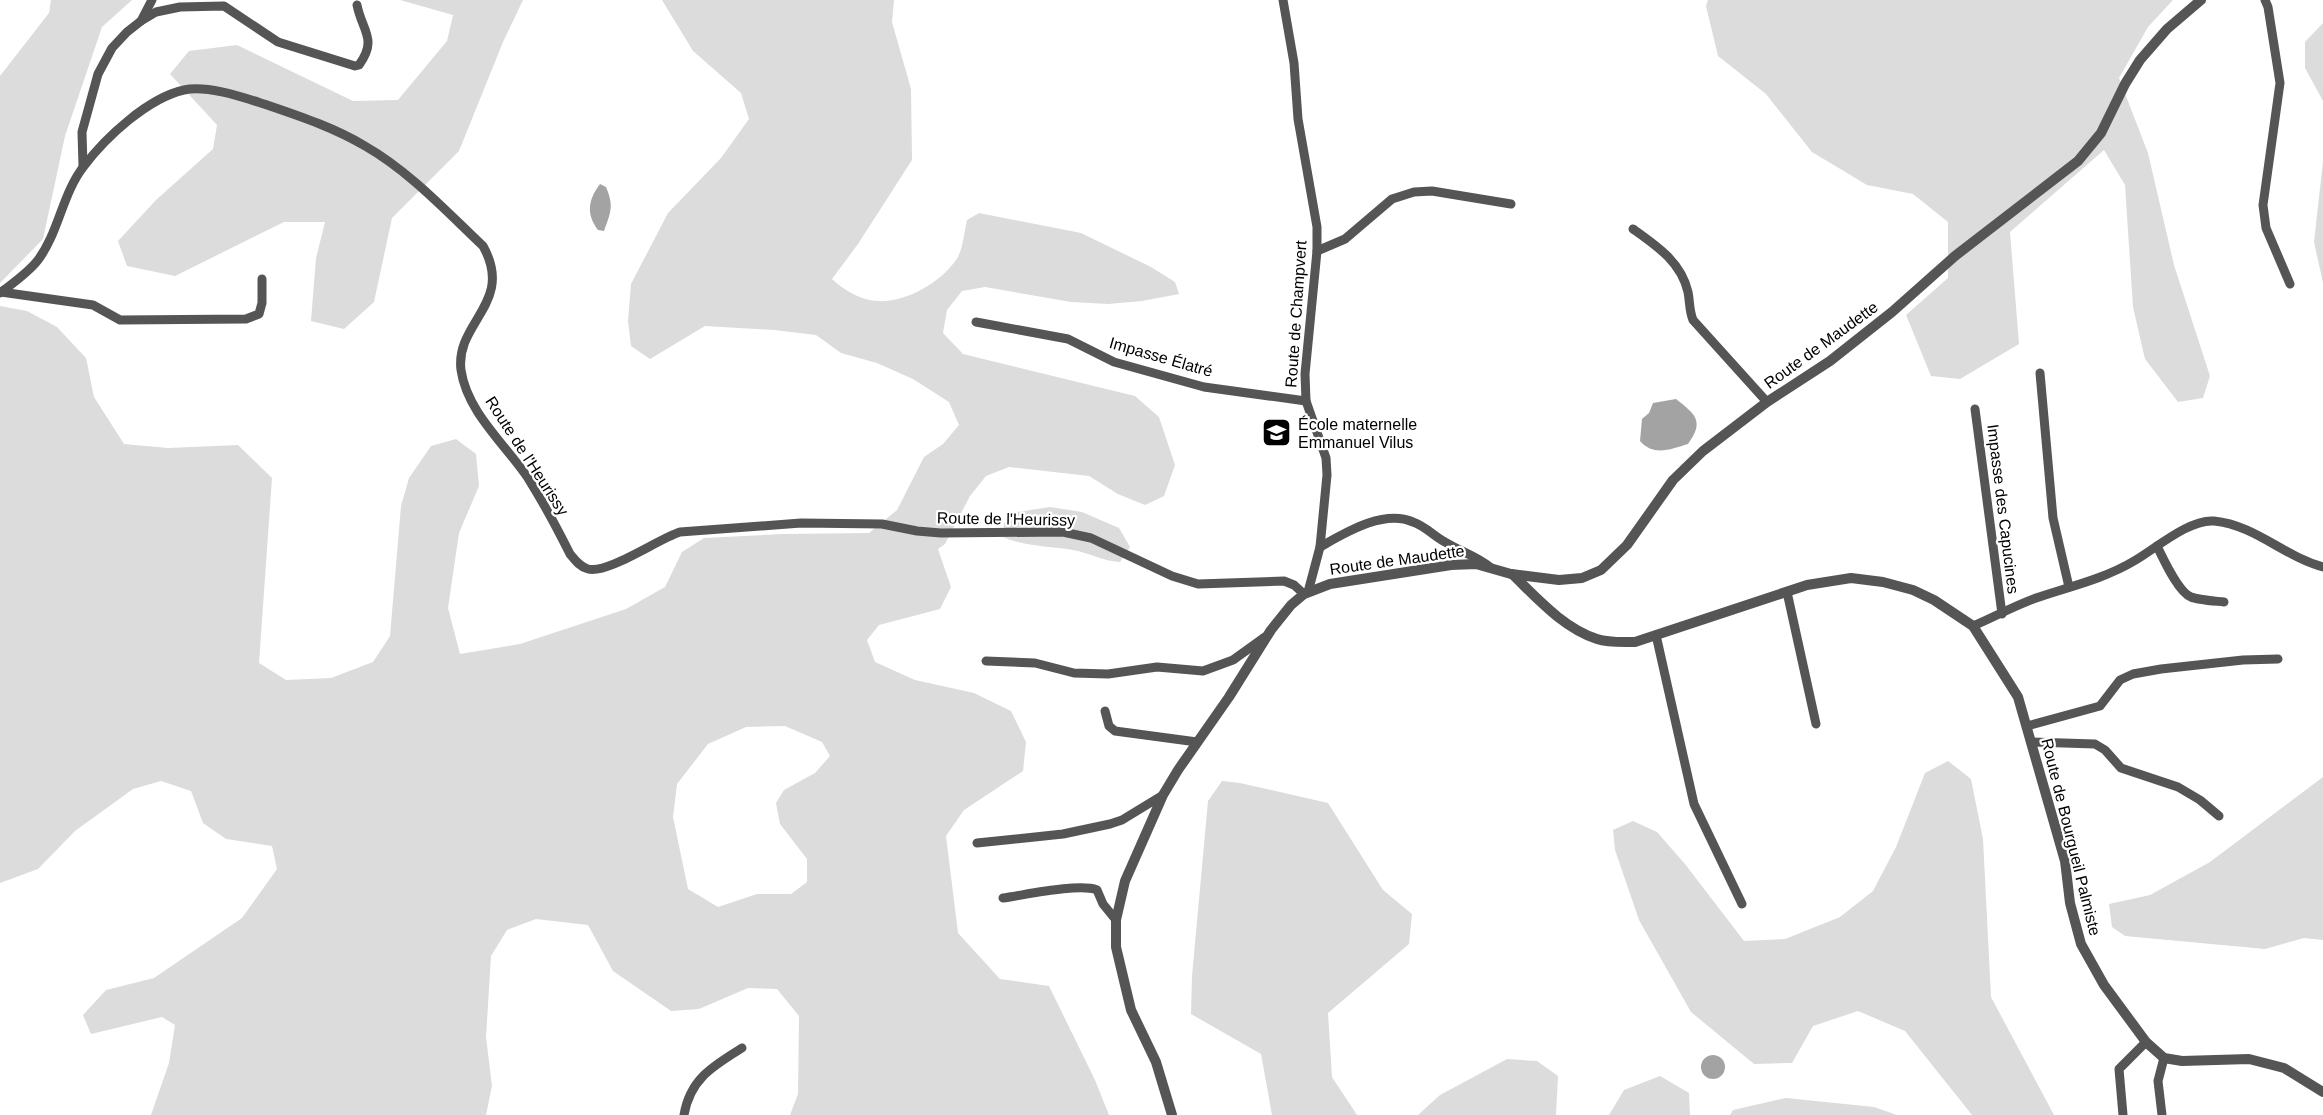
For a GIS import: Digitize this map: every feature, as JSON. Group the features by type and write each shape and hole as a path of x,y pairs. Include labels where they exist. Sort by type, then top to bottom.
{"street":[{"path":"141,21 152,0"},
{"name":"Route de Champvert","path":"1282,0 1293,63 1298,119 1317,227 1317,251 1305,374 1306,401 1326,458 1327,475 1320,547 1306,593"},
{"name":"Route de Maudette","path":"1172,1115 1156,1062 1131,1010 1116,947 1116,920 1125,881 1163,795 1267,636 1291,605 1306,593 1330,584 1462,564 1490,567 1545,579 1569,580 1590,576 1601,570 1627,544 1673,480 1703,451 1767,402 1830,361 1892,312 1955,256 2078,161 2101,133 2125,84 2140,60 2166,29 2201,0"},
{"path":"2265,0 2280,82 2263,205 2266,228 2290,284"},
{"path":"84,166 82,132 98,74 112,48 127,32 156,12 180,7 224,6 279,42 355,66 359,65 368,54 370,43 367,31 359,18 357,4"},
{"name":"Route de l'Heurissy","path":"0,292 22,276 38,260 49,242 73,184 84,166 132,117 162,98 186,90 216,91 247,98 334,129 367,147 407,176 483,246 490,259 493,283 488,301 463,348 461,368 466,386 473,402 494,434 526,476 570,554 586,568 597,570 613,565 664,537 680,532 801,523 882,524 941,533 1063,532 1091,538 1172,576 1198,584 1284,581 1306,593"},
{"path":"1317,251 1345,239 1392,199 1414,192 1432,191 1511,204"},
{"path":"1633,229 1655,245 1676,265 1684,279 1688,295 1688,309 1693,320 1767,402"},
{"path":"0,292 93,305 120,320 246,319 259,314 262,303 262,279"},
{"name":"Impasse Élatré","path":"976,322 1068,339 1114,362 1204,387 1306,401"},
{"path":"2040,373 2053,518 2068,587"},
{"name":"Impasse des Capucines","path":"1975,409 2002,614"},
{"path":"1320,547 1347,532 1372,523 1391,519 1408,520 1417,523 1443,541 1475,556 1490,567"},
{"path":"1973,627 2032,599 2114,572 2170,537 2204,521 2243,528 2309,563 2323,567"},
{"path":"2157,546 2170,571 2191,598 2224,602"},
{"name":"Route de Bourgueil Palmiste","path":"1511,573 1555,615 1579,631 1599,640 1635,642 1807,585 1851,578 1883,582 1912,590 1934,600 1973,627 2013,686 2027,726 2065,861 2070,903 2081,944 2104,985 2146,1042 2164,1058"},
{"path":"1787,592 1816,724"},
{"path":"1656,635 1694,804 1742,904"},
{"path":"986,661 1035,663 1074,674 1108,674 1157,667 1203,672 1233,660 1267,636"},
{"path":"2027,726 2100,706 2120,680 2133,674 2220,662 2278,659"},
{"path":"1105,711 1109,726 1115,731 1197,742"},
{"path":"2032,742 2095,744 2105,750 2121,768 2178,787 2200,800 2219,816"},
{"path":"977,843 1063,834 1110,824 1122,820 1163,795"},
{"path":"1003,898 1058,890 1092,888 1097,890 1103,904 1116,920"},
{"path":"2123,1115 2119,1069 2146,1042"},
{"path":"684,1115 696,1083 704,1074 742,1048"},
{"path":"2162,1115 2158,1081 2164,1058 2182,1061 2249,1059 2284,1068 2323,1092"}],"shaded area":[{"path":"51,0 132,0 102,27 65,136 43,239 0,283 0,76 49,13"},
{"path":"400,0 523,0 503,42 459,151 392,218 374,302 344,329 311,321 316,258 325,222 284,222 175,276 127,266 118,241 156,200 213,149 217,125 170,74 189,51 237,45 353,101 398,100 447,41 453,15"},
{"path":"662,0 894,0 892,22 911,89 912,160 858,244 832,279 853,294 864,299 888,301 910,295 931,284 956,260 962,247 967,220 979,213 1081,233 1151,267 1175,282 1179,294 1108,304 1071,302 985,287 962,291 947,310 943,333 963,354 1135,396 1159,417 1175,465 1164,496 1145,505 1118,494 1089,476 1009,467 986,476 970,496 945,544 938,549 951,587 940,609 879,625 867,640 875,662 915,680 974,693 1011,711 1026,742 1023,771 964,810 946,836 958,933 1000,979 1049,986 1095,1080 1109,1115 790,1115 798,1094 799,1016 777,989 748,988 699,1009 671,1011 613,971 588,925 536,919 507,930 491,956 486,1037 492,1086 486,1115 151,1115 169,1063 175,1025 162,1017 91,1034 83,1015 106,990 154,978 242,918 277,869 272,846 226,839 203,823 191,791 161,781 133,789 75,831 38,869 0,883 0,306 27,311 57,327 86,358 94,397 124,444 168,448 238,445 272,478 259,663 286,680 331,678 373,662 390,636 401,506 409,478 431,446 456,439 476,454 479,486 459,533 448,608 460,654 520,644 626,609 665,587 682,552 704,538 869,533 897,510 924,457 943,444 959,425 949,402 913,379 877,363 841,353 816,335 705,326 650,359 631,346 628,321 631,284 668,213 721,158 749,119 741,93 693,51","holes":["785,726 822,742 830,756 815,773 784,790 776,803 780,824 807,859 807,882 791,894 757,894 718,907 688,889 673,817 677,784 708,744 746,727"]},
{"path":"1708,0 2173,0 2148,27 2119,78 2148,153 2174,265 2210,376 2203,398 2178,402 2145,359 2133,307 2125,185 2104,150 2010,232 2019,344 1960,379 1931,376 1906,315 1948,278 1948,222 1913,194 1867,185 1812,152 1766,94 1718,56 1706,6"},
{"path":"2323,23 2323,101 2305,68 2305,42"},
{"path":"2323,161 2323,283 2314,242"},
{"path":"600,184 606,187 611,204 604,231 598,230 590,213 591,201"},
{"path":"1676,399 1696,418 1696,429 1688,444 1663,450 1645,446 1640,441 1642,419 1649,413 1653,403"},
{"path":"1050,507 1082,512 1119,528 1130,547 1120,562 1073,550 1020,543 1003,537 1004,523 1017,512"},
{"path":"1948,761 1971,779 1983,839 1991,997 2054,1115 1972,1115 1905,1031 1858,1011 1813,1026 1792,1063 1754,1064 1691,1012 1639,920 1615,850 1613,830 1633,821 1657,832 1685,864 1744,941 1785,939 1840,917 1873,891 1896,847 1925,773"},
{"path":"2323,777 2323,940 2304,938 2265,949 2125,936 2112,927 2109,904 2150,895 2210,862"},
{"path":"1222,781 1328,803 1383,890 1412,914 1409,944 1328,1013 1332,1077 1357,1115 1272,1115 1261,1054 1191,1014 1192,976 1208,801"},
{"path":"1713,1055 1722,1058 1725,1067 1722,1076 1713,1079 1704,1076 1701,1067 1704,1058"},
{"path":"1507,1059 1537,1061 1558,1076 1556,1115 1418,1115 1440,1095"},
{"path":"1660,1076 1689,1093 1690,1115 1609,1115 1624,1090"},
{"path":"1786,1098 1874,1107 1897,1115 1730,1115 1733,1110"}],"place":[{"name":"École maternelle Emmanuel Vilus","path":"1277,433"}]}
